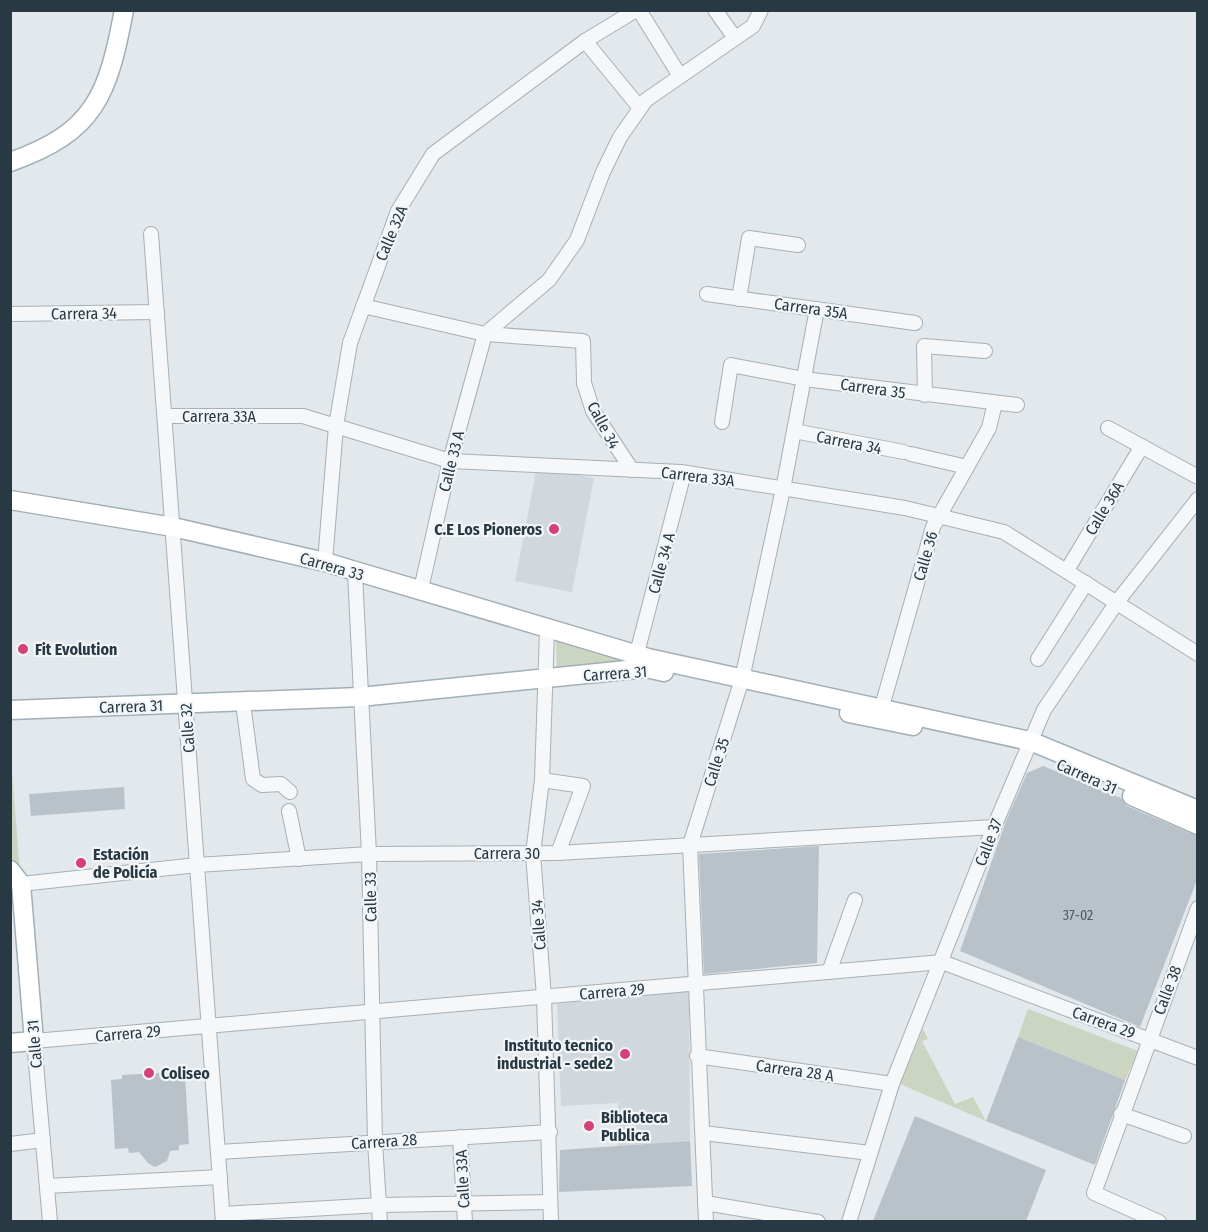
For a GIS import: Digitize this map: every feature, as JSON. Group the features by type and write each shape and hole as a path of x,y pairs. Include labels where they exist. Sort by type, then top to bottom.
{"main road":[{"path":"10,162 40,151 65,138 96,102 107,84 124,10"},
{"name":"Carrera 33","path":"10,500 173,527 325,562 547,630 642,656"},
{"name":"Carrera 31","path":"642,656 741,683 1028,745 1197,810"},
{"name":"Carrera 31","path":"10,710 360,697 646,668 741,683"},
{"name":"Carrera 31","path":"1028,745 1197,825"},
{"name":"Calle 31","path":"16,878 34,1041"},
{"name":"Carrera 29","path":"10,1043 34,1041"}],"street":[{"name":"Calle 32A","path":"325,562 336,426 350,343 398,211 432,154 585,41 638,10"},
{"path":"638,10 680,76"},
{"path":"715,10 735,38"},
{"path":"363,306 485,334 549,280 577,240 611,154 646,100 753,26 761,10"},
{"path":"585,41 640,108"},
{"name":"Calle 32","path":"152,234 223,1218"},
{"path":"739,299 749,237 798,245"},
{"name":"Carrera 35A","path":"707,294 915,323"},
{"name":"Calle 35","path":"706,1221 690,845 741,683 783,489 817,309"},
{"name":"Carrera 34","path":"10,314 157,312"},
{"name":"Calle 34","path":"485,334 583,341 584,383 593,411 632,470"},
{"name":"Calle 33 A","path":"421,590 450,461 485,334"},
{"path":"925,395 924,346 986,351"},
{"name":"Carrera 35","path":"722,422 731,364 804,379 1017,405"},
{"name":"Calle 36","path":"880,713 933,526 989,428 995,403"},
{"name":"Carrera 33A","path":"165,416 303,416 450,461 684,473 905,508 1004,532 1197,654"},
{"path":"1108,428 1197,477"},
{"name":"Carrera 34","path":"794,431 967,467"},
{"name":"Calle 36A","path":"1067,570 1142,446"},
{"name":"Calle 34 A","path":"642,656 684,473"},
{"name":"Calle 37","path":"849,1221 892,1084 994,827 1044,710 1117,602 1197,499"},
{"name":"Calle 33","path":"355,573 369,854 375,1142 380,1221"},
{"path":"1038,659 1086,583"},
{"name":"Calle 34","path":"547,630 548,678 542,780 533,854 544,997 551,1221"},
{"path":"243,703 253,779 262,785 281,784 290,792"},
{"path":"542,780 583,786 558,853"},
{"path":"289,811 299,859"},
{"name":"Carrera 30","path":"16,878 369,854 558,853 994,827"},
{"path":"829,972 855,900"},
{"name":"Calle 38","path":"1159,1221 1094,1193 1148,1038 1197,908"},
{"name":"Carrera 29","path":"34,1041 942,962 1197,1058"},
{"name":"Calle 31","path":"34,1041 50,1221"},
{"name":"Carrera 28 A","path":"698,1056 892,1084"},
{"path":"1122,1114 1184,1136"},
{"name":"Carrera 28","path":"218,1152 550,1132"},
{"path":"703,1133 870,1153"},
{"name":"Calle 33A","path":"460,1137 465,1221"},
{"path":"10,1144 43,1140"},
{"path":"47,1186 220,1177"},
{"path":"223,1218 313,1215 380,1205 550,1202"},
{"path":"705,1203 818,1221"}],"shaded area":[{"name":"C.E Los Pioneros","path":"537,467 594,478 572,592 515,581"},
{"name":"Instituto tecnico industrial - sede2","path":"689,990 690,1141 617,1146 618,1103 561,1106 557,1004"}],"green space":[{"path":"556,640 628,662 557,671"},
{"path":"10,748 21,884 11,885 10,885"},
{"path":"1028,1009 1138,1051 1125,1080 1018,1037"},
{"path":"923,1029 928,1039 922,1041 955,1104 973,1097 986,1121 900,1084"}],"building":[{"path":"1043,766 1121,798 1127,806 1197,836 1197,880 1140,1027 960,951 1006,821 1027,773"},
{"path":"124,787 125,809 31,816 29,794"},
{"path":"819,846 817,963 704,974 699,854"},
{"path":"1018,1037 1125,1080 1095,1165 986,1121"},
{"path":"173,1072 174,1076 185,1075 189,1144 179,1145 179,1150 170,1151 167,1161 155,1167 148,1163 139,1152 129,1153 128,1148 115,1149 111,1080 122,1079 122,1075"},
{"path":"915,1116 1046,1170 1026,1221 873,1221"},
{"path":"690,1141 692,1186 559,1192 560,1150"}],"place":[{"name":"C.E Los Pioneros","path":"554,529"},
{"name":"Fit Evolution","path":"23,649"},
{"name":"Estación de Policía","path":"81,863"},
{"name":"Instituto tecnico industrial - sede2","path":"625,1054"},
{"name":"Coliseo","path":"149,1073"},
{"name":"Biblioteca Publica","path":"589,1126"}]}
